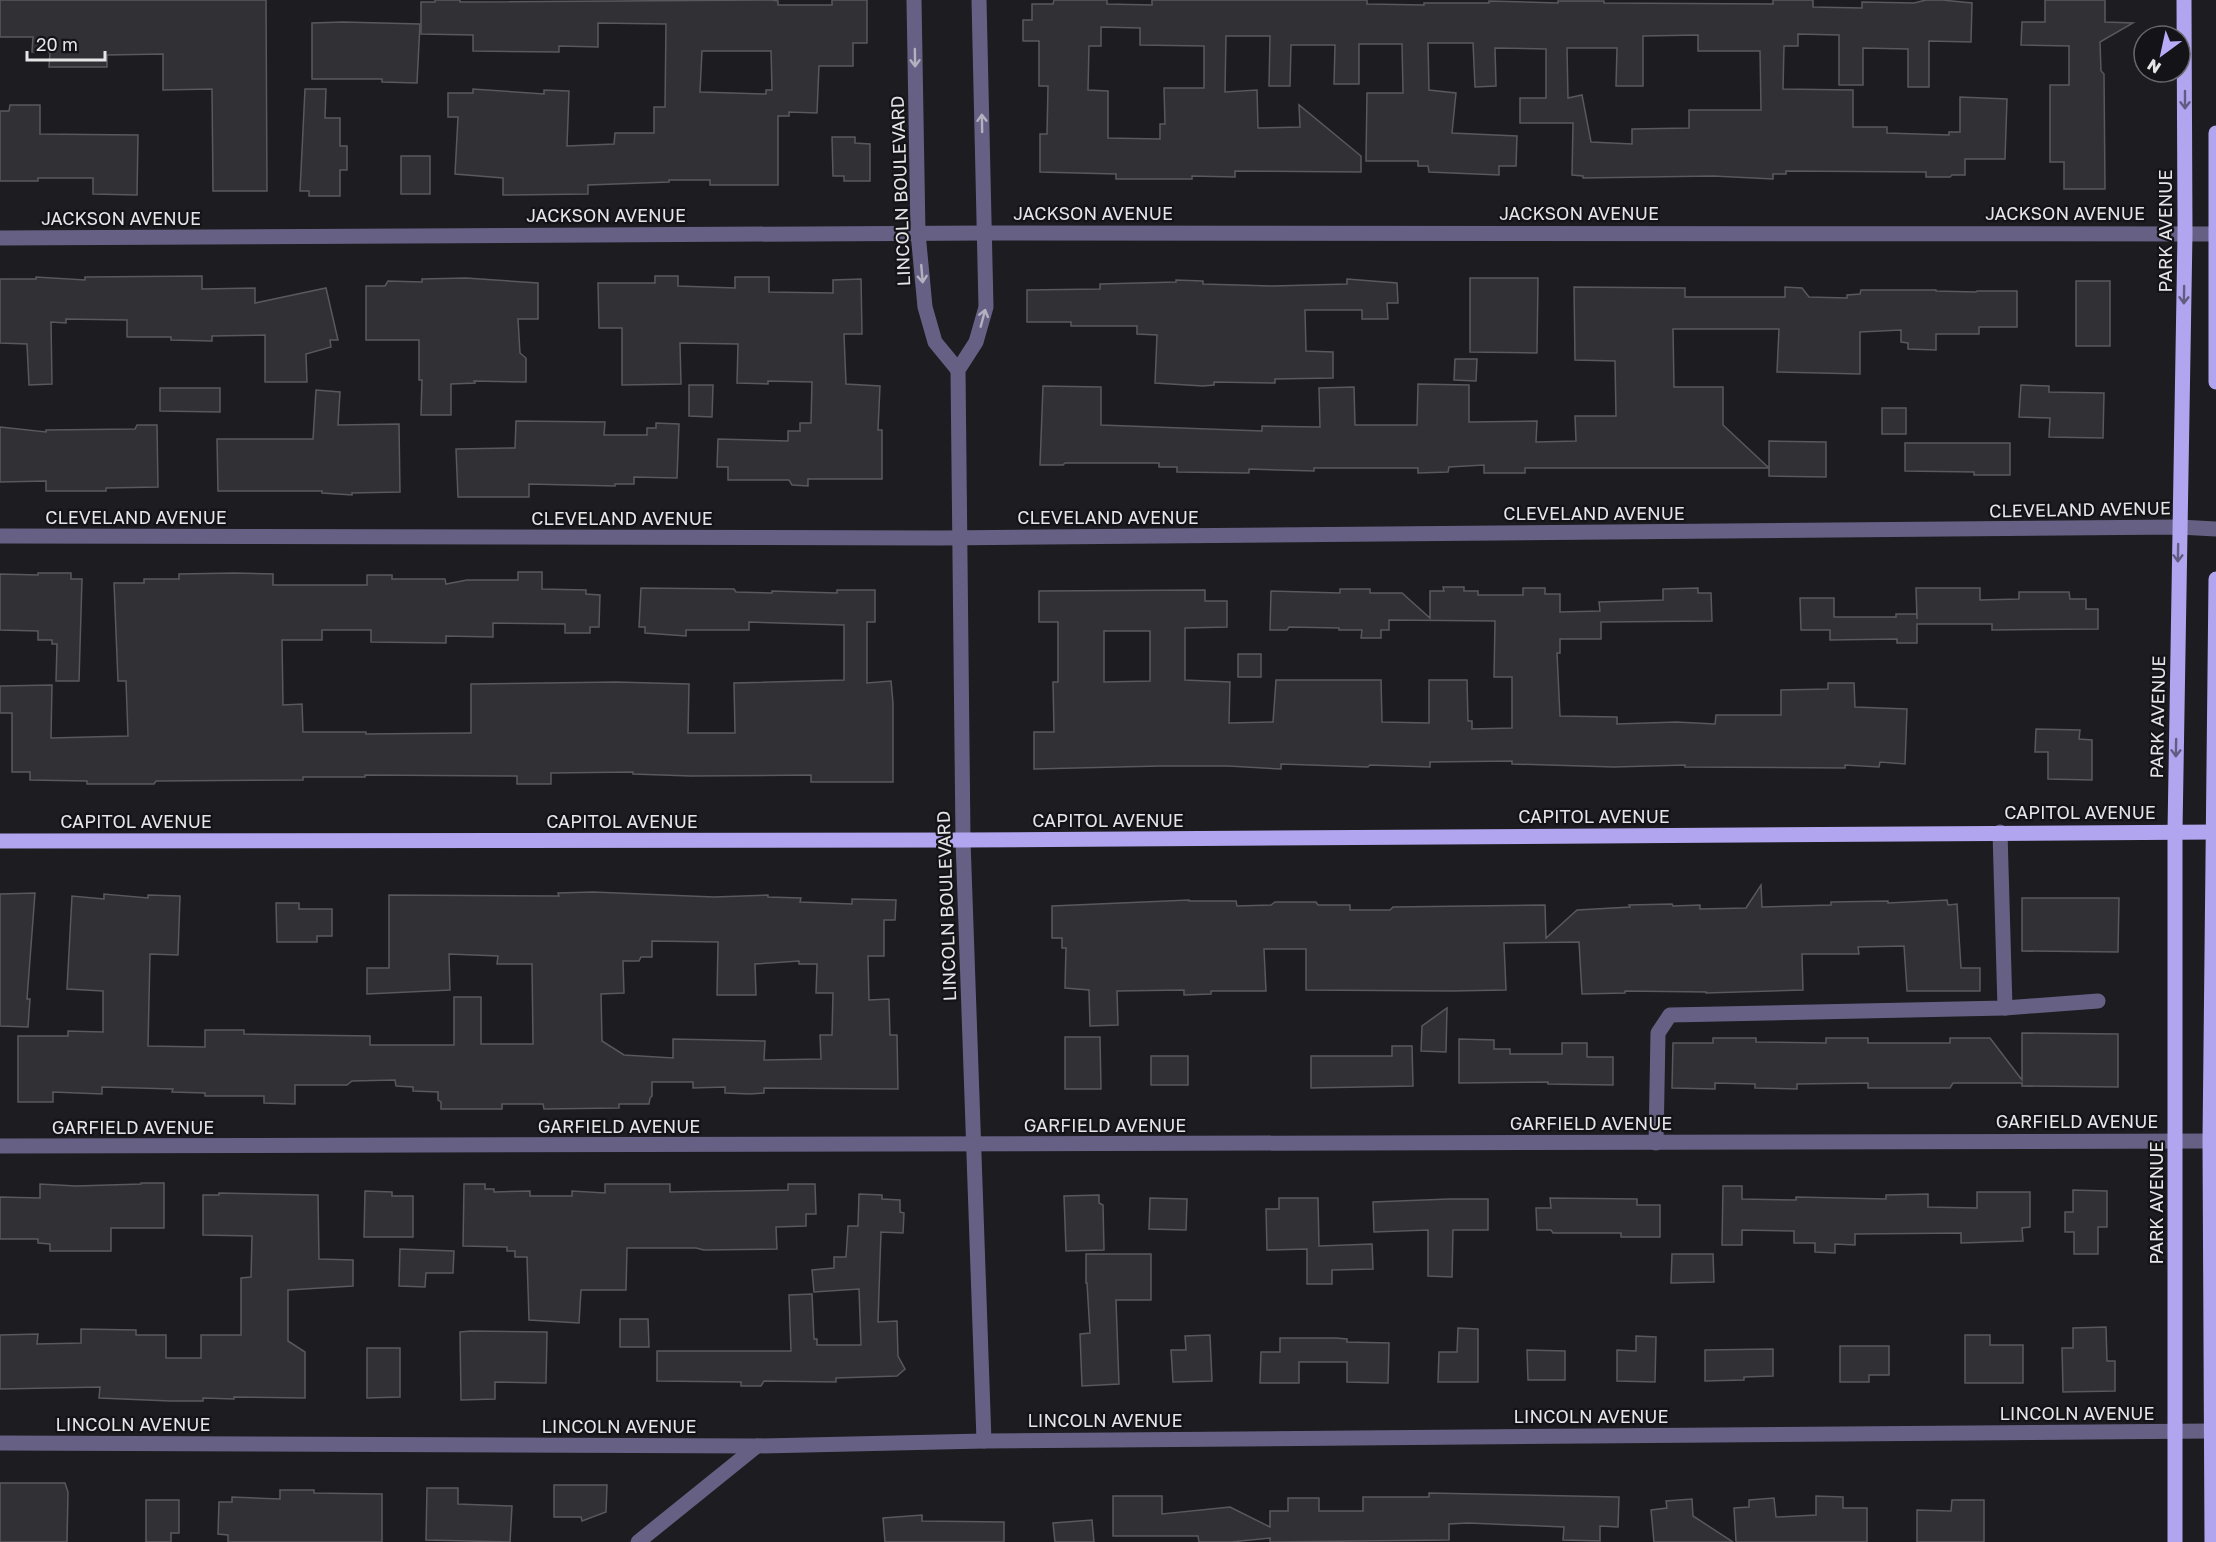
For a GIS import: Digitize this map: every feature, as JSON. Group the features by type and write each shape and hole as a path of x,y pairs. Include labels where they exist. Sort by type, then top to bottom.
{"main road":[{"name":"PARK AVENUE","path":"2175,1542 2175,831 2185,232 2184,0"},
{"path":"2216,133 2216,382"},
{"path":"2212,1542 2210,1431 2213,1286 2210,1141 2216,579"},
{"name":"CAPITOL AVENUE","path":"0,841 963,840 2214,831"}],"street":[{"name":"LINCOLN BOULEVARD","path":"914,0 918,233 925,307 935,342 958,370 963,840 984,1441"},
{"path":"958,370 976,342 986,307 979,0"},
{"name":"JACKSON AVENUE","path":"0,238 918,233 2185,232 2216,234"},
{"name":"CLEVELAND AVENUE","path":"0,536 959,538 2179,527 2216,529"},
{"path":"2000,832 2006,1008"},
{"path":"1656,1143 1658,1033 1670,1015 2006,1008 2098,1001"},
{"name":"GARFIELD AVENUE","path":"0,1146 2210,1141"},
{"name":"LINCOLN AVENUE","path":"0,1443 757,1446 984,1441 2210,1431"},
{"path":"638,1542 757,1446"}],"building":[{"path":"0,0 266,0 267,191 213,191 212,89 163,90 163,54 107,55 107,67 49,67 50,52 32,52 33,37 0,37"},
{"path":"435,0 460,0 460,2 772,0 778,1 778,5 832,5 832,0 867,0 867,43 853,43 853,66 819,66 817,113 789,112 789,116 778,116 778,185 710,185 710,180 669,180 669,182 588,185 588,194 503,195 503,178 455,174 458,117 448,117 448,93 473,93 473,89 544,94 544,90 569,91 567,146 614,144 615,133 654,133 654,107 665,107 666,24 598,23 598,47 559,46 559,52 473,51 473,35 421,34 421,2 435,2","holes":["702,51 771,51 772,90 766,90 766,94 700,92"]},
{"path":"1054,0 1107,0 1107,4 1152,5 1152,0 1367,0 1367,4 1424,5 1424,3 1489,3 1489,1 1773,4 1773,0 1813,0 1813,7 1862,8 1862,2 1914,3 1942,0 1972,3 1971,42 1929,41 1929,87 1908,87 1908,49 1863,48 1863,85 1839,85 1839,35 1798,34 1798,46 1784,46 1783,89 1853,90 1853,127 1887,127 1887,133 1949,135 1949,132 1960,132 1960,97 2007,99 2005,159 1965,159 1965,175 1950,177 1926,177 1926,172 1786,171 1786,174 1773,174 1773,179 1713,176 1583,178 1583,176 1572,175 1573,123 1520,123 1520,98 1546,98 1546,49 1495,48 1496,86 1475,87 1473,43 1428,43 1429,90 1456,93 1452,133 1517,136 1516,166 1499,166 1499,175 1429,172 1428,166 1418,166 1418,161 1366,161 1367,93 1403,93 1402,44 1359,44 1359,84 1334,84 1335,45 1291,45 1290,86 1269,86 1270,36 1226,36 1225,92 1257,90 1258,128 1300,127 1299,105 1361,156 1361,172 1235,171 1235,177 1116,179 1116,174 1040,172 1040,134 1047,134 1048,86 1039,86 1039,41 1023,41 1023,20 1032,20 1032,4 1053,4","holes":["1101,27 1140,28 1140,45 1204,46 1204,88 1164,88 1165,124 1160,124 1160,139 1108,138 1108,91 1088,90 1089,46 1101,46","1698,35 1698,51 1760,51 1761,110 1689,110 1689,128 1632,129 1632,144 1591,142 1582,95 1568,98 1567,48 1617,48 1616,86 1643,86 1643,36"]},
{"path":"2045,0 2105,0 2105,22 2133,23 2100,42 2101,71 2104,74 2105,189 2064,189 2064,162 2050,162 2050,85 2069,85 2069,46 2021,45 2022,22 2045,22"},
{"path":"312,23 420,24 417,83 382,82 382,79 312,79"},
{"path":"305,89 326,89 325,118 340,118 340,146 347,146 347,170 340,170 340,196 309,196 309,191 300,191"},
{"path":"10,105 40,105 40,134 138,135 137,195 93,194 93,178 0,181 0,111 9,111"},
{"path":"832,137 855,137 855,143 870,144 870,181 844,181 844,176 833,176"},
{"path":"401,156 430,156 430,194 401,194"},
{"path":"202,276 202,289 255,288 255,303 326,288 338,340 330,340 331,347 306,354 307,382 265,382 265,335 212,336 212,341 171,340 171,337 127,337 127,320 66,319 66,323 51,322 52,384 29,385 27,344 0,343 0,279 36,279 36,277 85,280 85,277"},
{"path":"655,276 678,276 678,286 735,288 735,277 769,277 769,292 833,293 833,280 861,279 862,334 844,334 846,384 880,386 878,430 882,430 882,479 808,479 808,486 792,485 789,480 728,480 728,467 717,467 718,439 788,441 788,431 800,431 800,423 811,423 812,382 737,383 738,344 680,343 681,384 622,385 622,328 599,328 598,283 655,283"},
{"path":"466,278 538,283 538,319 518,319 520,353 526,358 526,382 474,381 475,383 451,384 451,415 421,415 422,380 419,380 419,340 366,340 366,286 385,286 388,281 422,282 422,279"},
{"path":"1470,278 1538,278 1537,353 1470,352"},
{"path":"1347,279 1397,283 1398,303 1387,303 1388,319 1362,319 1362,310 1305,310 1306,351 1333,352 1333,378 1275,379 1275,383 1214,382 1214,385 1203,386 1155,383 1157,335 1137,334 1137,326 1071,326 1071,322 1027,322 1027,290 1100,289 1100,284 1176,282 1176,280 1203,281 1203,284 1273,286 1347,284"},
{"path":"2076,281 2110,281 2110,346 2076,346"},
{"path":"1574,287 1685,288 1685,297 1785,297 1785,287 1802,288 1809,297 1847,298 1847,295 1860,294 1861,290 2017,291 2017,327 1979,327 1979,334 1936,334 1936,350 1908,349 1908,343 1901,342 1901,330 1860,332 1860,374 1777,372 1779,329 1673,329 1674,387 1723,387 1723,425 1769,468 1525,468 1525,473 1484,473 1484,465 1449,467 1448,472 1418,473 1418,468 1314,468 1314,471 1249,469 1249,473 1177,472 1177,467 1159,467 1159,463 1040,465 1043,386 1101,387 1101,425 1262,431 1262,426 1320,427 1319,388 1354,387 1355,425 1417,425 1418,384 1469,385 1469,422 1537,421 1536,442 1576,441 1575,416 1616,416 1615,361 1575,360"},
{"path":"1455,359 1477,359 1476,381 1454,380"},
{"path":"689,385 713,385 712,417 689,416"},
{"path":"2021,385 2049,386 2049,392 2104,393 2103,438 2049,437 2050,418 2019,417"},
{"path":"160,388 220,388 220,412 160,411"},
{"path":"316,390 340,392 338,425 399,424 400,492 352,493 352,495 322,493 322,491 218,491 217,439 313,439"},
{"path":"1882,408 1906,408 1906,434 1882,434"},
{"path":"516,421 605,422 604,435 647,435 647,428 656,428 656,423 679,424 677,478 634,477 634,484 615,484 615,486 529,484 529,497 458,497 456,449 515,448"},
{"path":"137,425 157,425 158,487 106,488 106,491 46,491 46,481 0,482 0,427 46,432 46,430 135,429"},
{"path":"1769,441 1826,442 1826,477 1769,476"},
{"path":"1905,443 2010,443 2010,475 1905,471"},
{"path":"518,572 542,572 542,589 586,590 586,594 600,595 599,627 590,627 590,633 565,633 565,624 493,623 493,637 446,636 446,643 371,642 371,630 322,630 322,640 282,640 283,705 302,704 303,732 471,733 471,684 616,682 689,684 688,733 735,733 734,683 844,680 844,625 749,622 749,630 686,630 686,636 645,633 645,627 639,627 641,588 734,589 736,592 772,593 772,591 837,593 837,590 875,590 875,622 867,622 867,683 891,681 893,782 811,782 811,775 691,776 633,774 633,772 551,773 551,784 517,784 517,776 365,775 365,777 303,777 303,780 87,784 87,781 30,780 30,772 12,772 12,713 0,713 0,686 52,685 51,738 128,736 126,681 118,681 114,583 144,583 144,579 179,579 179,574 235,573 273,574 273,585 367,585 367,575 392,575 392,579 445,579 446,584 467,580 518,580"},
{"path":"38,573 71,573 71,579 82,579 79,681 56,681 57,644 52,644 52,640 38,640 38,631 0,630 0,574 38,575"},
{"path":"1443,587 1464,587 1464,591 1478,591 1478,595 1523,595 1523,588 1545,588 1545,594 1560,594 1560,612 1600,611 1599,602 1663,600 1663,589 1698,588 1698,593 1711,593 1712,621 1601,622 1601,639 1560,639 1560,653 1557,653 1560,716 1617,717 1617,724 1676,722 1715,724 1716,715 1781,715 1781,690 1828,689 1828,683 1854,683 1855,707 1907,709 1905,764 1880,762 1879,767 1845,765 1845,768 1685,767 1685,765 1614,767 1512,764 1512,761 1430,762 1430,767 1281,764 1281,769 1160,766 1034,769 1034,732 1054,732 1053,682 1058,682 1058,622 1039,622 1039,591 1205,590 1205,601 1227,601 1227,627 1185,628 1185,680 1230,682 1229,723 1273,722 1276,680 1381,680 1382,722 1429,723 1429,680 1467,680 1468,721 1472,721 1472,729 1512,728 1512,677 1494,677 1495,621 1389,620 1389,630 1381,630 1381,638 1361,638 1362,630 1339,630 1339,628 1289,627 1287,630 1270,630 1271,591 1340,593 1340,589 1370,589 1370,593 1402,593 1430,618 1430,591 1444,591","holes":["1104,631 1150,631 1150,681 1104,682"]},
{"path":"1916,588 1980,588 1980,600 2019,599 2019,592 2069,592 2070,599 2086,599 2086,609 2098,609 2098,629 1992,630 1992,624 1917,624 1917,643 1897,643 1897,639 1830,640 1830,630 1801,630 1800,598 1834,598 1834,617 1896,617 1896,614 1917,614"},
{"path":"1238,654 1261,654 1261,677 1238,677"},
{"path":"2036,729 2080,730 2079,739 2092,740 2092,780 2048,779 2048,752 2035,752"},
{"path":"1761,885 1762,907 1831,905 1831,902 1888,901 1888,903 1947,900 1948,905 1957,904 1961,968 1980,968 1980,991 1907,991 1904,946 1858,947 1859,954 1802,954 1803,990 1706,993 1625,991 1625,993 1582,994 1579,942 1504,943 1506,990 1306,990 1306,949 1264,949 1266,991 1211,991 1211,994 1184,995 1184,990 1117,991 1118,1025 1090,1026 1089,990 1065,988 1066,948 1062,948 1062,938 1052,938 1052,906 1189,900 1236,901 1237,906 1271,905 1275,902 1316,902 1318,905 1350,905 1350,910 1390,910 1393,907 1545,905 1546,938 1577,910 1672,904 1673,906 1700,905 1700,909 1746,908"},
{"path":"593,892 714,897 768,895 768,897 801,898 800,902 852,904 852,899 896,900 895,920 884,920 884,956 868,956 869,1000 889,999 890,1035 897,1035 898,1089 764,1088 764,1093 750,1094 725,1093 725,1087 693,1088 693,1082 652,1082 652,1096 649,1104 619,1104 619,1108 544,1109 543,1104 502,1104 502,1109 441,1109 438,1092 413,1091 413,1087 396,1086 395,1080 352,1081 347,1085 295,1085 295,1104 264,1103 264,1096 205,1096 205,1093 172,1092 173,1089 102,1087 102,1094 53,1092 53,1102 18,1102 18,1036 68,1036 68,1031 103,1032 103,991 67,989 72,896 104,899 104,894 148,898 148,895 180,896 178,955 150,954 148,1046 205,1047 205,1030 244,1030 244,1034 370,1036 370,1045 454,1045 454,997 481,997 481,1044 533,1044 532,964 497,964 498,956 449,954 450,990 367,994 367,968 389,968 389,895 559,896 558,893","holes":["652,941 718,942 717,995 756,995 755,964 799,961 799,964 817,964 816,993 833,993 832,1035 820,1035 821,1059 764,1060 765,1041 673,1039 673,1058 624,1055 602,1041 601,994 624,993 623,961 639,961 641,957 652,957"]},
{"path":"35,893 27,999 30,999 28,1027 0,1026 0,894"},
{"path":"2022,898 2119,898 2118,952 2022,951"},
{"path":"276,903 299,903 299,909 332,909 332,936 317,936 317,942 277,942"},
{"path":"1447,1008 1446,1052 1421,1051 1422,1026"},
{"path":"2022,1033 2118,1034 2118,1087 1953,1083 1950,1088 1868,1088 1868,1083 1797,1084 1797,1089 1755,1088 1755,1084 1715,1083 1715,1089 1672,1088 1673,1043 1713,1043 1713,1038 1756,1038 1756,1042 1826,1043 1826,1038 1868,1038 1868,1043 1950,1043 1950,1038 1990,1038 2022,1080"},
{"path":"1065,1037 1100,1037 1101,1089 1065,1089"},
{"path":"1459,1039 1494,1040 1494,1049 1510,1049 1510,1054 1562,1054 1562,1043 1587,1043 1587,1057 1613,1057 1613,1085 1548,1084 1548,1082 1459,1083"},
{"path":"1392,1046 1412,1046 1413,1086 1311,1088 1311,1056 1392,1056"},
{"path":"1151,1056 1188,1056 1188,1085 1151,1085"},
{"path":"164,1183 164,1228 111,1228 111,1251 50,1251 50,1244 38,1243 38,1239 0,1239 0,1197 40,1198 40,1184 76,1186"},
{"path":"464,1184 485,1184 485,1189 494,1189 494,1192 530,1191 530,1196 572,1196 572,1191 605,1193 605,1184 670,1184 670,1192 788,1190 788,1184 815,1184 816,1214 806,1214 806,1226 776,1227 777,1249 627,1248 626,1290 581,1290 579,1323 529,1320 527,1257 515,1257 515,1251 507,1251 507,1247 463,1246"},
{"path":"1723,1186 1742,1186 1742,1199 1796,1200 1796,1197 1886,1199 1886,1195 1928,1194 1928,1207 1977,1208 1977,1192 2030,1192 2030,1227 2022,1228 2023,1241 1961,1243 1961,1233 1855,1234 1855,1245 1835,1244 1835,1253 1815,1252 1815,1243 1794,1243 1794,1231 1742,1230 1742,1245 1722,1245"},
{"path":"2073,1190 2107,1191 2107,1227 2098,1227 2098,1254 2074,1254 2074,1232 2065,1232 2065,1212 2073,1212"},
{"path":"365,1191 392,1192 392,1196 413,1196 413,1237 364,1237"},
{"path":"219,1193 318,1195 319,1259 353,1260 353,1286 288,1290 288,1341 305,1352 305,1398 234,1397 234,1399 203,1398 203,1401 170,1401 99,1398 100,1387 0,1389 0,1335 38,1334 37,1344 81,1343 81,1329 136,1330 136,1335 166,1335 166,1358 201,1358 201,1335 241,1335 241,1278 251,1277 252,1236 203,1235 203,1195 219,1195"},
{"path":"859,1194 882,1195 882,1199 900,1200 900,1212 904,1213 903,1233 881,1232 878,1322 897,1321 898,1356 905,1369 897,1376 836,1378 836,1382 764,1381 761,1386 741,1386 741,1382 657,1381 657,1351 791,1351 789,1295 812,1294 814,1339 817,1339 817,1345 861,1345 859,1289 814,1292 812,1270 834,1268 834,1257 846,1257 848,1226 858,1226"},
{"path":"1099,1195 1099,1203 1103,1205 1104,1250 1066,1251 1064,1196"},
{"path":"1150,1198 1187,1199 1186,1230 1149,1229"},
{"path":"1279,1198 1318,1198 1319,1246 1372,1244 1373,1269 1332,1270 1332,1284 1307,1284 1307,1249 1267,1250 1266,1209 1279,1209"},
{"path":"1550,1198 1637,1199 1637,1205 1660,1205 1660,1237 1621,1237 1621,1233 1553,1233 1551,1230 1537,1230 1536,1208 1551,1208"},
{"path":"1488,1199 1488,1230 1453,1230 1452,1277 1428,1276 1428,1230 1374,1232 1373,1202"},
{"path":"400,1249 454,1251 453,1273 426,1273 425,1287 399,1286"},
{"path":"1086,1254 1151,1254 1151,1300 1116,1300 1119,1384 1082,1386 1080,1334 1090,1333"},
{"path":"1672,1254 1713,1254 1714,1282 1671,1283"},
{"path":"620,1319 648,1319 649,1347 620,1347"},
{"path":"2106,1327 2107,1361 2115,1361 2115,1391 2063,1392 2062,1348 2073,1348 2073,1328"},
{"path":"1458,1328 1478,1329 1478,1382 1438,1382 1439,1352 1457,1352"},
{"path":"460,1332 547,1332 546,1383 495,1382 495,1399 461,1400"},
{"path":"1210,1335 1212,1381 1173,1382 1171,1350 1186,1350 1185,1336"},
{"path":"1965,1335 1990,1335 1990,1345 2023,1345 2023,1383 1965,1383"},
{"path":"1636,1336 1656,1337 1655,1382 1617,1381 1617,1350 1636,1351"},
{"path":"1280,1338 1336,1338 1347,1339 1347,1342 1389,1343 1388,1383 1347,1382 1347,1362 1299,1362 1299,1383 1260,1383 1261,1352 1280,1352"},
{"path":"1840,1346 1889,1346 1889,1375 1869,1375 1869,1382 1840,1382"},
{"path":"367,1348 400,1348 400,1397 367,1398"},
{"path":"1773,1349 1773,1376 1744,1377 1744,1380 1705,1381 1705,1350"},
{"path":"1527,1350 1565,1351 1565,1380 1528,1380"},
{"path":"0,1483 65,1483 68,1492 67,1542 0,1542"},
{"path":"554,1485 607,1485 606,1512 582,1521 581,1517 554,1517"},
{"path":"427,1488 458,1488 458,1504 512,1506 510,1542 426,1540"},
{"path":"280,1490 382,1494 382,1542 228,1542 228,1535 218,1534 219,1502 232,1502 232,1497 280,1499"},
{"path":"1429,1493 1619,1497 1618,1527 1600,1526 1600,1541 1563,1540 1564,1527 1468,1523 1449,1524 1449,1540 1270,1542 1270,1538 1199,1542 1198,1536 1113,1536 1113,1496 1162,1496 1162,1514 1230,1507 1270,1527 1270,1511 1288,1511 1288,1498 1319,1498 1319,1511 1363,1511 1363,1497 1429,1497"},
{"path":"1816,1496 1843,1497 1843,1508 1867,1508 1867,1542 1736,1542 1734,1508 1749,1507 1749,1500 1774,1498 1776,1517 1816,1515"},
{"path":"1692,1499 1693,1516 1733,1542 1654,1542 1651,1510 1667,1508 1666,1501"},
{"path":"146,1500 179,1500 179,1533 171,1533 171,1542 146,1542"},
{"path":"1952,1500 1984,1500 1984,1542 1917,1542 1917,1510 1951,1511"},
{"path":"922,1515 922,1521 1004,1522 1004,1542 885,1542 883,1518"},
{"path":"1092,1520 1094,1542 1055,1542 1053,1523"}]}
